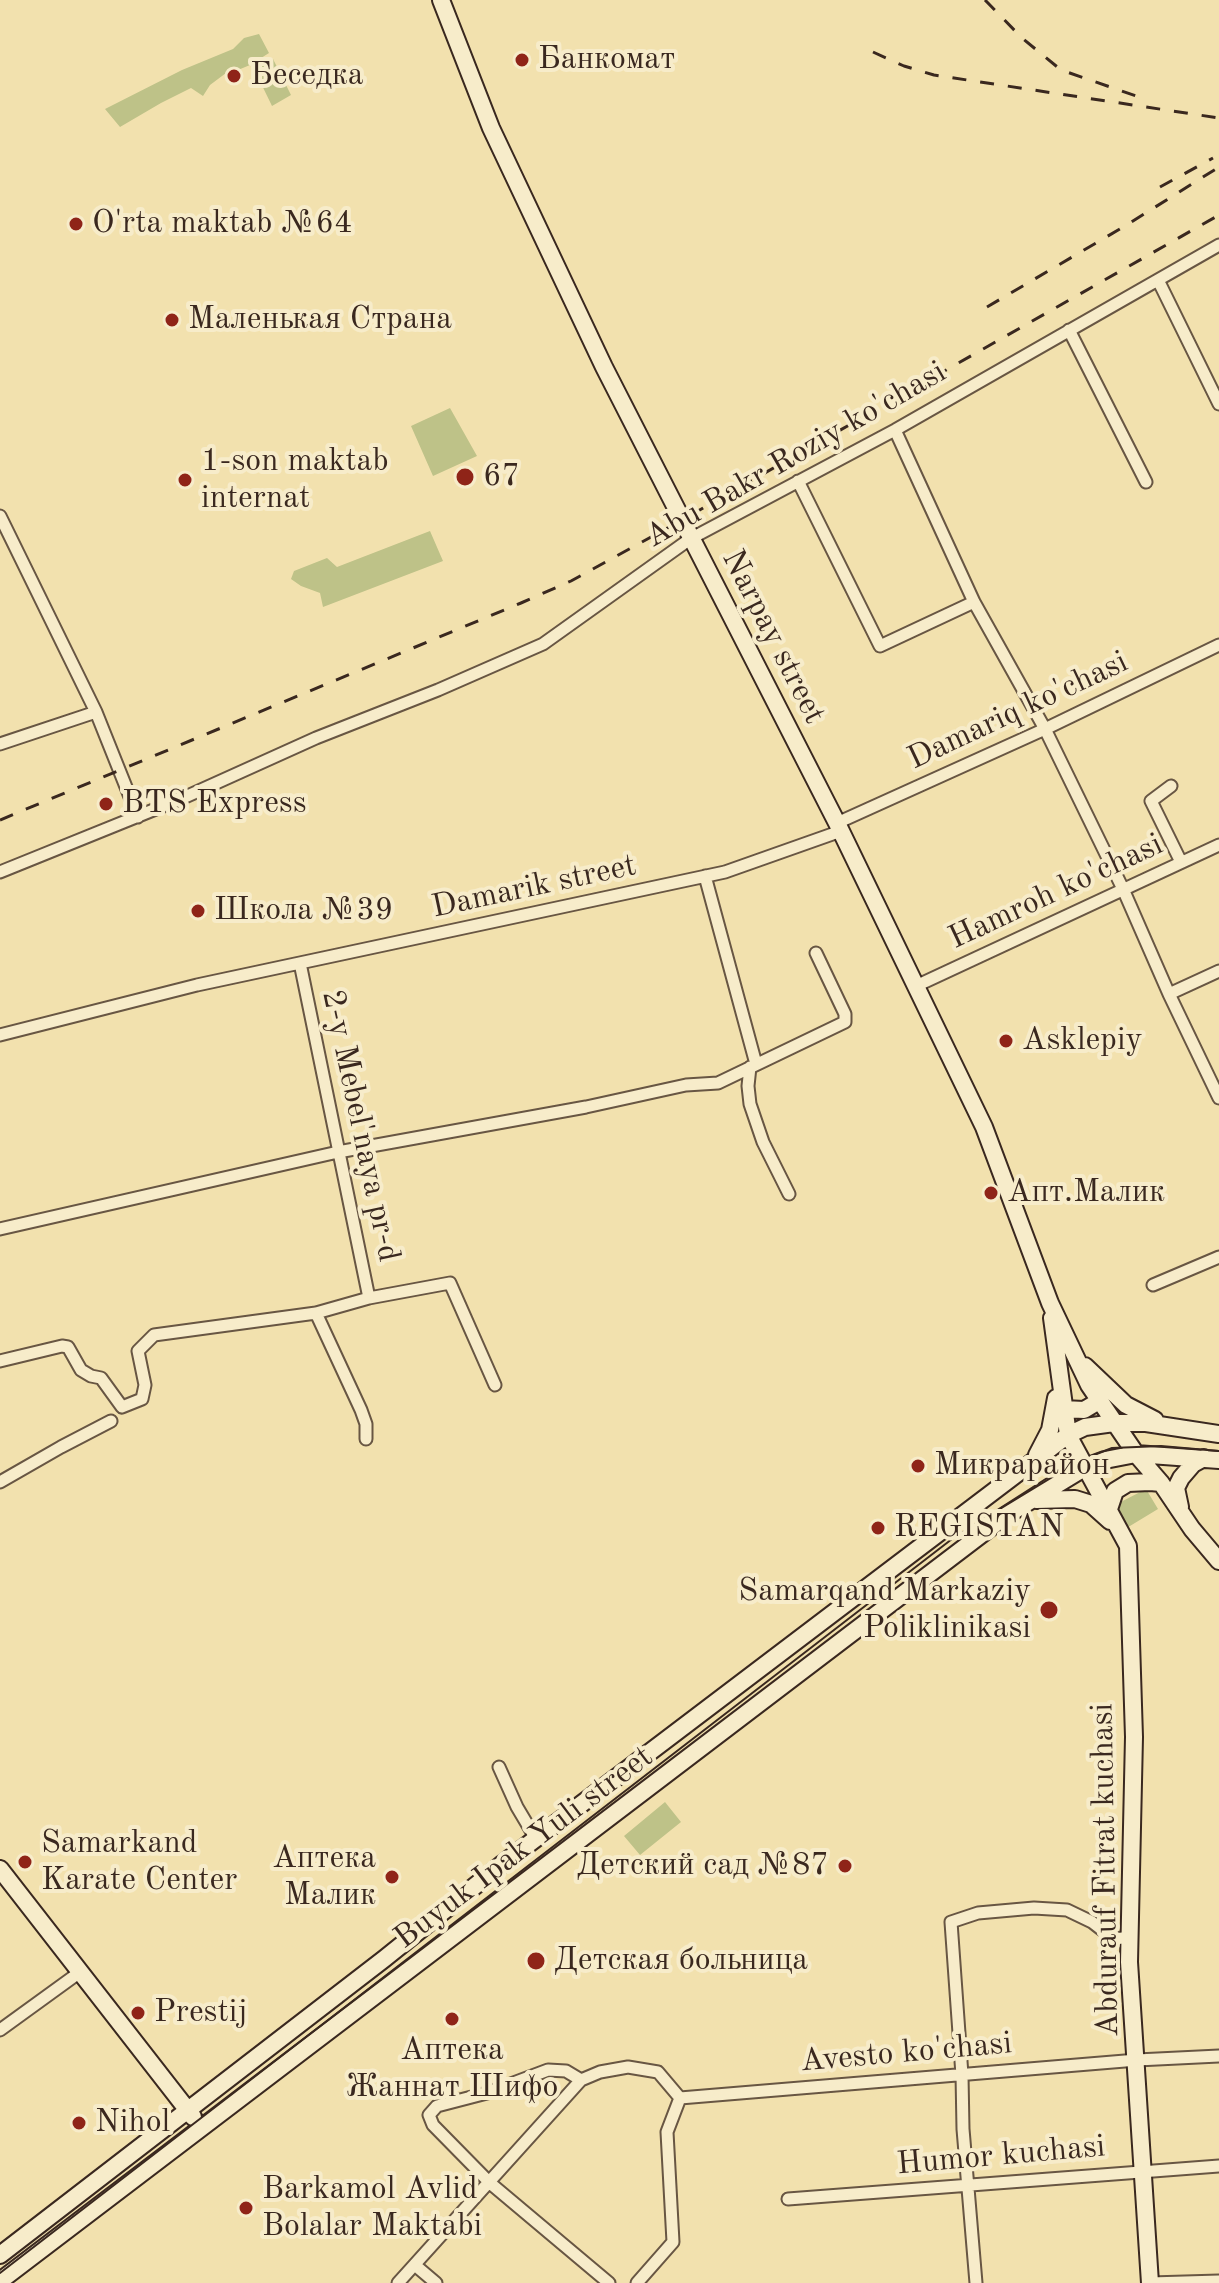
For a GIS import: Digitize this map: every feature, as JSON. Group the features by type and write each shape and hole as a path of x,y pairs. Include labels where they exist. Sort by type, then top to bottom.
{"main road":[{"name":"Narpay street","path":"441,0 491,128 604,367 839,827 984,1127 1050,1303 1089,1385 1136,1454 1219,1561"},
{"name":"Narpay street","path":"1050,1303 1068,1435 1086,1467"},
{"path":"1073,1351 1093,1376 1126,1405 1167,1426"},
{"path":"1034,1460 1050,1430 1054,1415 1058,1369"},
{"path":"1063,1409 1084,1410 1099,1401"},
{"path":"1068,1435 1085,1427 1114,1423 1167,1426 1219,1434"},
{"name":"Buyuk Ipak Yuli street","path":"0,2255 536,1839 1068,1435"},
{"name":"Buyuk Ipak Yuli street","path":"0,2281 1007,1515 1086,1467 1105,1460 1136,1454 1212,1459"},
{"path":"1181,1512 1176,1488 1187,1469 1212,1459"},
{"name":"Abdurauf Fitrat kuchasi","path":"1086,1467 1128,1546 1133,1722 1129,1962 1150,2283"},
{"path":"1109,1509 1115,1491 1128,1483 1161,1483"},
{"path":"1031,1501 1075,1499 1091,1504 1120,1531"},
{"path":"0,1869 201,2129"}],"street":[{"name":"Abu Bakr Roziy ko'chasi","path":"0,872 138,817 316,738 543,644 690,539 895,430 1219,245"},
{"path":"1158,280 1219,404"},
{"path":"1069,330 1146,482"},
{"path":"895,430 974,602 1045,729 1123,889 1219,1098"},
{"path":"798,481 880,646 974,602"},
{"path":"0,516 96,712 138,817"},
{"name":"Damariq ko'chasi","path":"839,827 1219,645"},
{"path":"0,744 96,712"},
{"path":"1171,786 1151,801 1181,862"},
{"name":"Damarik street","path":"0,1035 197,985 725,872 839,827"},
{"name":"Hamroh ko'chasi","path":"916,986 1219,845"},
{"path":"705,876 753,1066 748,1086 750,1104 763,1142 789,1194"},
{"path":"0,1229 338,1152 586,1107 686,1085 718,1083 845,1022 845,1014 816,953"},
{"name":"2-y Mebel'naya pr-d","path":"300,963 369,1298"},
{"path":"1169,994 1219,971"},
{"path":"1153,1285 1219,1257"},
{"path":"0,1361 68,1347 81,1370 101,1378 122,1407 142,1399 145,1385 138,1351 154,1335 316,1313 369,1298 450,1283 495,1385"},
{"path":"316,1313 361,1410 366,1424 366,1439"},
{"path":"0,1482 111,1421"},
{"path":"499,1767 536,1839"},
{"path":"976,2283 951,1922 978,1913 1034,1908 1067,1910 1092,1922 1114,1939 1131,1937"},
{"path":"0,2030 80,1972"},
{"name":"Avesto ko'chasi","path":"680,2098 1219,2056"},
{"path":"398,2283 581,2080 600,2072 628,2067 658,2072 680,2098 667,2132 673,2242 637,2283"},
{"path":"581,2080 566,2071 548,2070 487,2093 437,2106 429,2115 433,2125 490,2183 609,2283"},
{"name":"Humor kuchasi","path":"788,2199 1219,2166"},
{"path":"416,2266 436,2283"},
{"path":"1150,2283 1219,2281"}],"green space":[{"path":"259,34 269,53 250,65 230,70 210,85 203,96 191,88 120,127 105,109 182,70 233,49 244,38"},
{"path":"273,59 291,95 272,106 254,69"},
{"path":"450,408 477,456 433,476 411,426"},
{"path":"430,531 443,561 323,607 320,593 291,579 294,571 327,558 337,567"},
{"path":"1146,1489 1158,1509 1125,1529 1115,1505"},
{"path":"665,1802 681,1822 640,1855 624,1836"}],"tram line":[{"path":"0,2273 952,1539 1055,1473 1112,1448 1161,1446 1219,1451"}],"railway":[{"path":"985,0 1022,38 1061,70 1139,97"},
{"path":"873,52 934,75 1219,118"},
{"path":"1160,187 1213,158"},
{"path":"987,307 1219,167"},
{"path":"0,820 571,581 1219,215"}],"place":[{"name":"Банкомат","path":"522,60"},
{"name":"Беседка","path":"234,76"},
{"name":"O'rta maktab №64","path":"76,224"},
{"name":"Маленькая Страна","path":"172,320"},
{"name":"67","path":"465,477"},
{"name":"1-son maktab internat","path":"185,480"},
{"name":"BTS Express","path":"106,804"},
{"name":"Школа №39","path":"198,911"},
{"name":"Asklepiy","path":"1006,1041"},
{"name":"Апт.Малик","path":"991,1193"},
{"name":"Микрарайон","path":"918,1466"},
{"name":"REGISTAN","path":"878,1528"},
{"name":"Samarqand Markaziy Poliklinikasi","path":"1049,1610"},
{"name":"Samarkand Karate Center","path":"25,1862"},
{"name":"Детский сад №87","path":"845,1866"},
{"name":"Аптека Малик","path":"392,1877"},
{"name":"Детская больница","path":"536,1961"},
{"name":"Prestij","path":"138,2013"},
{"name":"Аптека Жаннат Шифо","path":"452,2019"},
{"name":"Nihol","path":"79,2123"},
{"name":"Barkamol Avlid Bolalar Maktabi","path":"246,2208"}]}
